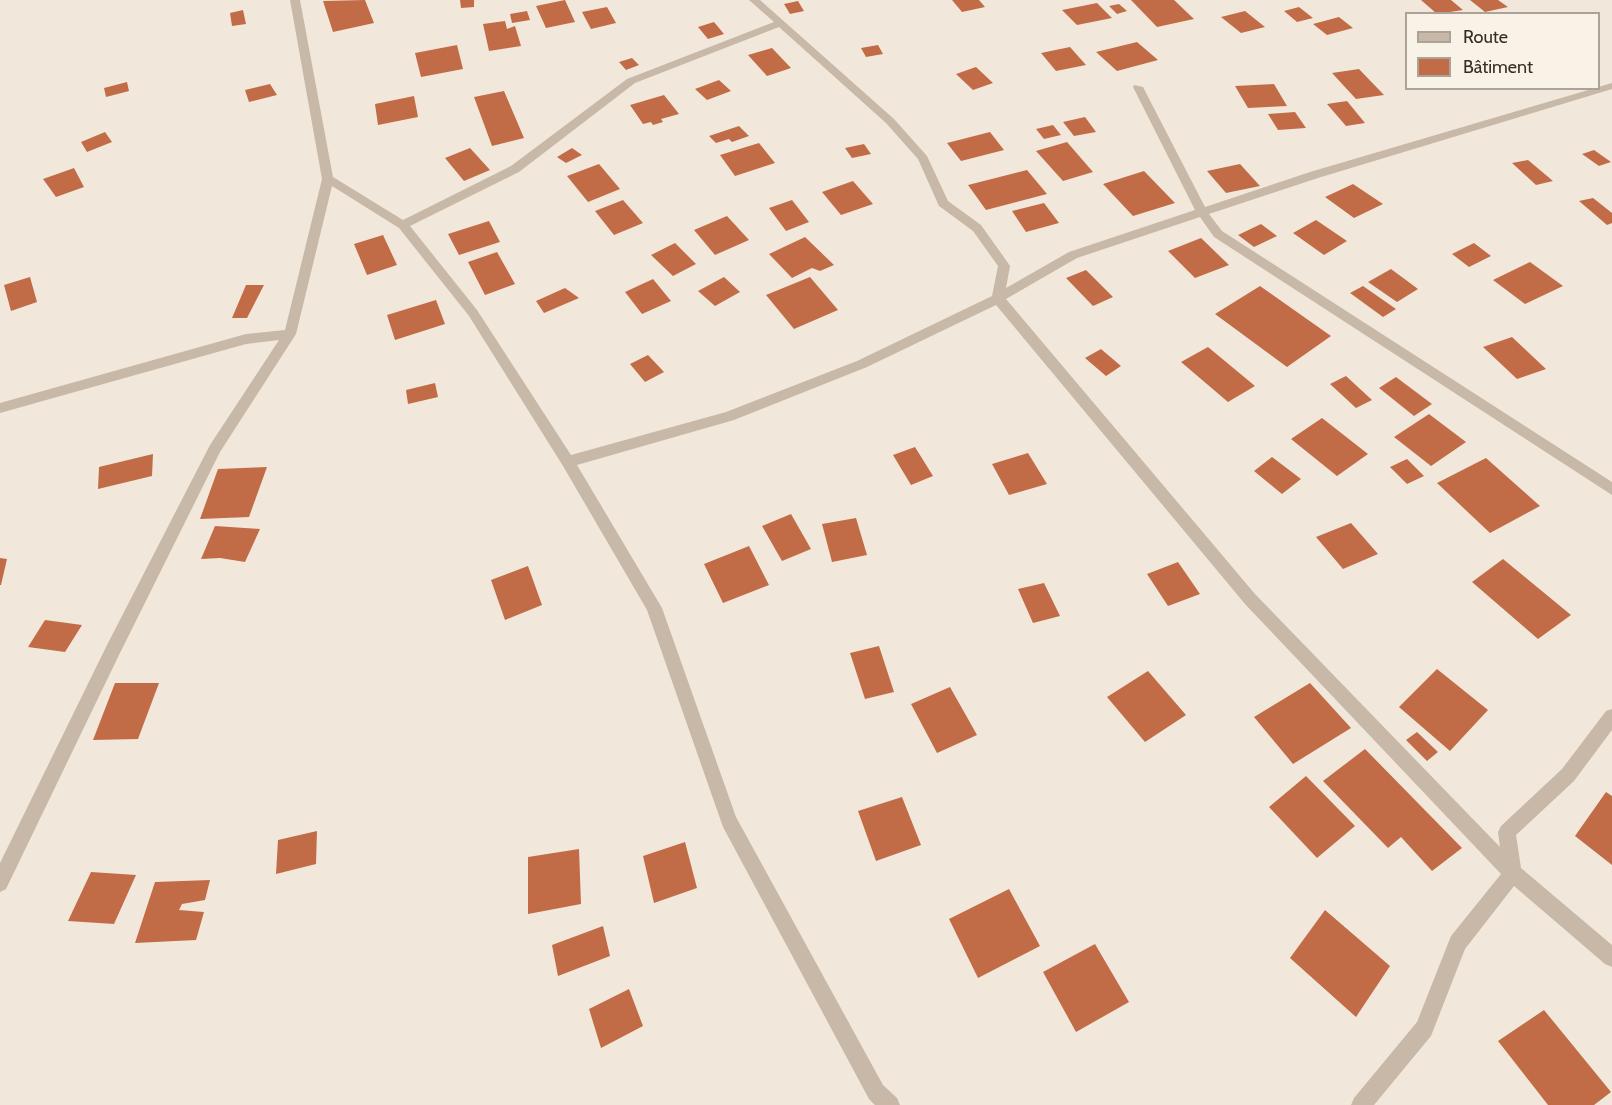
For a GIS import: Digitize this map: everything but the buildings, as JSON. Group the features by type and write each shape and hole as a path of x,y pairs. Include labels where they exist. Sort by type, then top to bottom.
{"street":[{"path":"0,883 113,650 215,449 290,334 328,179 295,0"},
{"path":"754,0 890,121 923,158 943,203 976,228 1004,266 998,298"},
{"path":"403,225 515,169 631,81 782,23"},
{"path":"1138,87 1202,212 1218,234 1612,489"},
{"path":"568,462 729,416 862,364 998,298 1073,255 1314,175 1599,90"},
{"path":"328,179 403,225 473,313 568,462 654,608 729,821 876,1092 890,1105"},
{"path":"998,298 1250,599 1513,873 1612,957"},
{"path":"0,408 246,339 290,334"},
{"path":"1361,1105 1424,1029 1458,943 1513,873 1507,832 1568,775 1612,717"}]}
